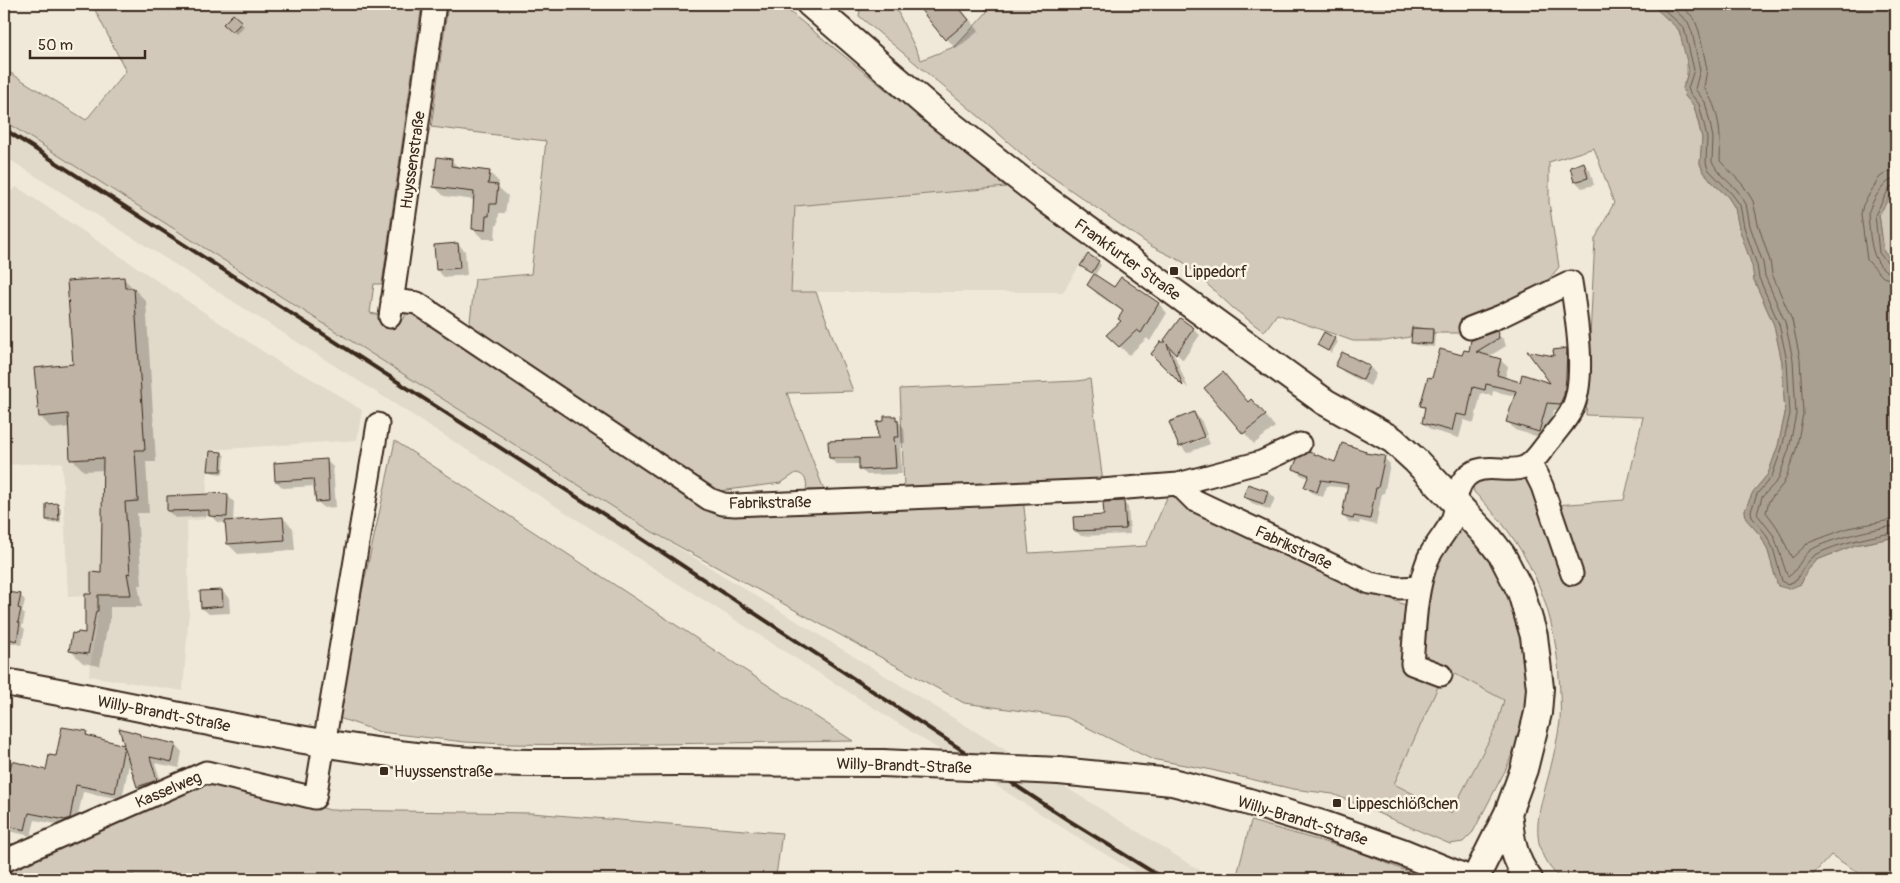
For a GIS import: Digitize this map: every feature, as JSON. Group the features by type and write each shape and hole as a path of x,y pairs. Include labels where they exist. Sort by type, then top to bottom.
{"main road":[{"name":"Frankfurter Straße","path":"810,4 936,113 1047,200 1313,393 1342,412 1393,440 1456,501 1502,555 1521,592 1536,644 1540,688 1538,713 1524,769 1508,814 1475,879"},
{"name":"Willy-Brandt-Straße","path":"4,682 325,743 389,753 448,759 524,764 679,762 882,763 1059,772 1172,782 1246,801 1393,849 1468,879"},
{"path":"1508,814 1513,850 1520,868 1528,879"}],"street":[{"name":"Huyssenstraße","path":"391,309 434,4"},
{"path":"1441,675 1412,664 1419,587 1428,557 1452,519 1460,485 1467,476 1472,474 1497,467 1514,469 1531,464 1572,412 1579,384 1575,305 1571,282 1510,312 1470,328"},
{"name":"Fabrikstraße","path":"391,309 417,303 709,499 723,504 1101,490 1178,484 1261,462 1300,444"},
{"path":"325,743 378,424"},
{"path":"1531,464 1542,486 1572,574"},
{"name":"Fabrikstraße","path":"1178,484 1194,500 1370,582 1399,588 1419,587"},
{"name":"Kasselweg","path":"4,861 206,772 315,798 325,743"}],"shaded area":[{"path":"92,4 422,4 382,284 374,284 370,313 404,319 406,312 417,311 721,515 807,508 1023,498 1029,553 1146,546 1169,493 1178,499 1412,608 1432,569 1456,531 1468,532 1493,562 1505,584 1522,627 1528,685 1526,713 1518,739 1506,769 1473,832 1463,842 1450,844 1333,794 1293,789 1207,769 1151,759 1066,717 964,703 651,531 4,121 4,69 86,120 126,71","holes":["1446,669 1504,700 1497,725 1451,813 1394,784"]},
{"path":"448,4 780,4 1006,187 795,206 791,292 816,292 853,391 787,393 824,490 806,490 807,484 805,479 802,475 796,473 781,483 712,492 469,329 475,279 531,274 546,141 431,127"},
{"path":"861,4 894,4 921,60 956,46 987,12 983,4 1651,4 1674,24 1681,36 1687,65 1684,83 1685,96 1694,106 1702,138 1700,164 1703,171 1728,197 1735,208 1739,228 1753,266 1754,280 1774,325 1782,362 1785,414 1778,446 1768,474 1753,492 1745,510 1746,519 1761,536 1768,551 1778,586 1801,584 1807,571 1817,560 1855,545 1896,537 1896,879 1868,879 1831,855 1809,879 1560,879 1544,858 1538,836 1539,814 1560,721 1560,687 1556,649 1551,623 1535,576 1509,532 1474,492 1473,487 1476,481 1492,476 1532,480 1555,505 1624,500 1643,417 1586,415 1595,239 1614,203 1594,148 1549,162 1549,202 1559,267 1536,295 1473,333 1433,333 1433,330 1412,327 1410,337 1385,341 1353,341 1277,314 1264,332 1233,308 1183,262 1151,246 1032,163 859,16"},
{"path":"4,121 651,531 1214,879 1147,879 1093,847 4,156"},
{"path":"1896,186 1896,265 1884,252 1879,214"},
{"path":"17,187 283,365 307,376 362,410 357,440 209,450 205,519 187,521 189,611 183,691 89,676 98,611 98,595 68,597 62,462 4,465 4,196"},
{"path":"1006,187 1092,246 1063,292 791,292 795,206"},
{"path":"1090,379 1103,483 904,488 900,389"},
{"path":"395,441 853,741 591,745 504,744 465,742 380,732 339,718 338,701"},
{"path":"1446,669 1504,700 1497,725 1451,813 1394,784"},
{"path":"212,777 330,810 531,813 782,833 776,876 786,879 11,879 8,872 8,879 4,879 4,844 25,843"},
{"path":"1251,821 1359,852 1426,879 1236,879"}],"water":[{"path":"1651,4 1896,4 1896,186 1879,215 1884,252 1896,265 1896,537 1855,545 1817,560 1807,571 1801,584 1789,589 1778,586 1768,551 1761,536 1746,519 1745,510 1753,492 1768,474 1778,446 1785,414 1782,362 1774,325 1754,280 1752,266 1739,228 1735,208 1728,197 1703,171 1700,163 1702,138 1694,106 1685,96 1683,88 1689,70 1679,30"}],"building":[{"path":"916,4 956,4 969,20 945,40"},
{"path":"233,14 242,22 232,32 223,24"},
{"path":"437,157 452,159 451,166 490,171 488,184 498,185 496,204 490,204 489,216 486,216 485,230 472,229 474,192 433,187"},
{"path":"1584,162 1588,178 1574,182 1570,167"},
{"path":"458,243 460,268 436,270 434,245"},
{"path":"1088,254 1099,261 1092,273 1080,266"},
{"path":"1094,274 1114,287 1121,277 1159,303 1141,333 1137,330 1119,347 1106,335 1121,321 1118,319 1123,311 1087,285"},
{"path":"124,277 125,288 134,288 145,450 135,450 138,501 125,502 130,574 127,573 131,595 98,595 98,611 96,611 88,654 69,651 72,633 85,633 85,594 91,594 91,572 101,573 103,458 70,460 68,414 39,417 34,368 73,364 67,281"},
{"path":"1180,318 1194,328 1176,354 1167,344 1183,386 1151,354 1160,342 1166,342 1164,340"},
{"path":"1412,328 1433,329 1432,344 1411,343"},
{"path":"1497,331 1499,338 1476,352 1501,359 1497,375 1520,382 1522,374 1550,383 1527,351 1554,356 1553,350 1567,348 1564,395 1560,404 1547,403 1539,432 1506,422 1516,391 1486,384 1485,390 1473,387 1467,416 1456,414 1452,431 1422,423 1425,407 1420,406 1428,377 1432,378 1440,349 1462,355 1464,350 1469,351 1471,340"},
{"path":"1324,332 1335,338 1328,351 1317,345"},
{"path":"1342,352 1370,366 1363,380 1335,366"},
{"path":"1223,372 1248,402 1251,399 1266,415 1243,434 1204,388"},
{"path":"1194,412 1204,437 1179,447 1169,422"},
{"path":"884,416 896,416 896,420 898,420 899,437 894,437 896,468 859,470 859,458 829,458 828,441 878,439 877,422 884,421"},
{"path":"1342,443 1366,451 1365,453 1385,456 1370,519 1354,516 1353,519 1342,516 1348,484 1321,480 1317,492 1304,487 1309,475 1293,469 1297,459 1309,452 1335,462"},
{"path":"210,451 222,452 221,471 208,471"},
{"path":"327,459 329,501 316,502 313,479 275,481 274,463"},
{"path":"1248,484 1268,491 1264,504 1243,497"},
{"path":"210,493 228,494 227,517 209,516 209,510 167,511 167,496"},
{"path":"1124,501 1126,529 1074,531 1073,517 1104,515 1103,502"},
{"path":"58,503 59,520 46,520 46,504"},
{"path":"283,517 285,540 227,544 225,521"},
{"path":"222,590 223,606 201,608 200,591"},
{"path":"8,592 21,594 18,608 21,609 17,641 4,638 4,612"},
{"path":"62,727 87,731 86,735 124,745 119,728 140,734 140,736 176,744 172,762 150,757 157,780 137,787 124,746 115,793 76,785 70,818 65,820 29,813 25,830 4,825 4,768 10,769 12,761 46,770 49,755 56,756"}],"railway":[{"path":"4,129 636,535 1068,820 1164,879"}],"place":[{"name":"Lippedorf","path":"1174,271"},
{"name":"Huyssenstraße","path":"384,771"},
{"name":"Lippeschlößchen","path":"1337,803"}]}
